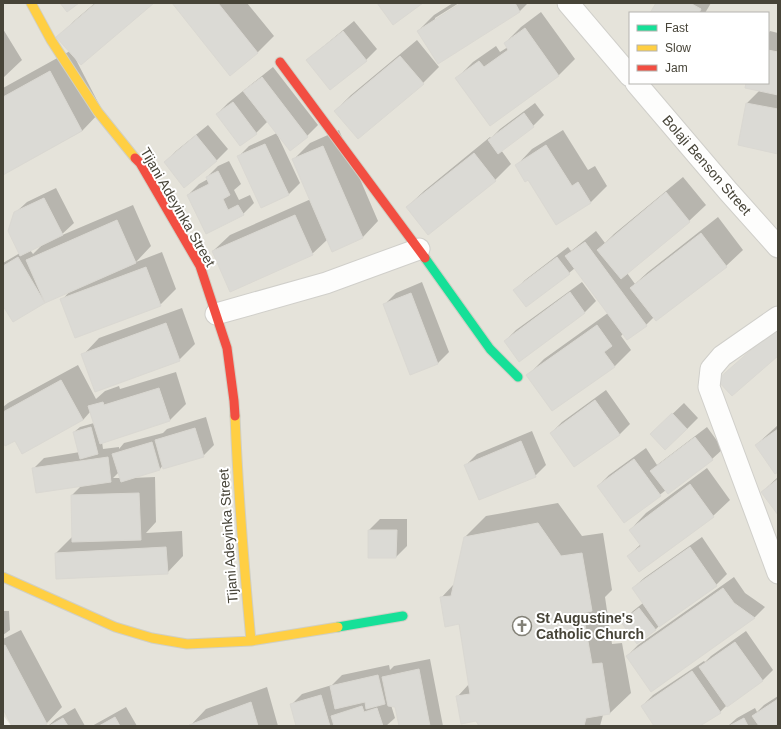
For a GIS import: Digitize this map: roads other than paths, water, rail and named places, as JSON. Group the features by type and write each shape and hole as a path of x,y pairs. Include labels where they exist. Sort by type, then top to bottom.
{"street":[{"name":"Tijani Adeyinka Street","path":"31,3 51,40 98,112 140,163 200,266 227,348 234,401 237,473 251,641"},
{"path":"570,4 629,75"},
{"path":"280,62 419,249 490,349 518,377"},
{"name":"Bolaji Benson Street","path":"637,84 778,247"},
{"path":"216,314 326,283 419,249"},
{"path":"778,317 722,356 711,369 710,387 778,572"},
{"path":"3,577 115,627 152,638 187,644 251,641 403,616"}],"place":[{"name":"St Augustine's Catholic Church","path":"522,626"}]}
